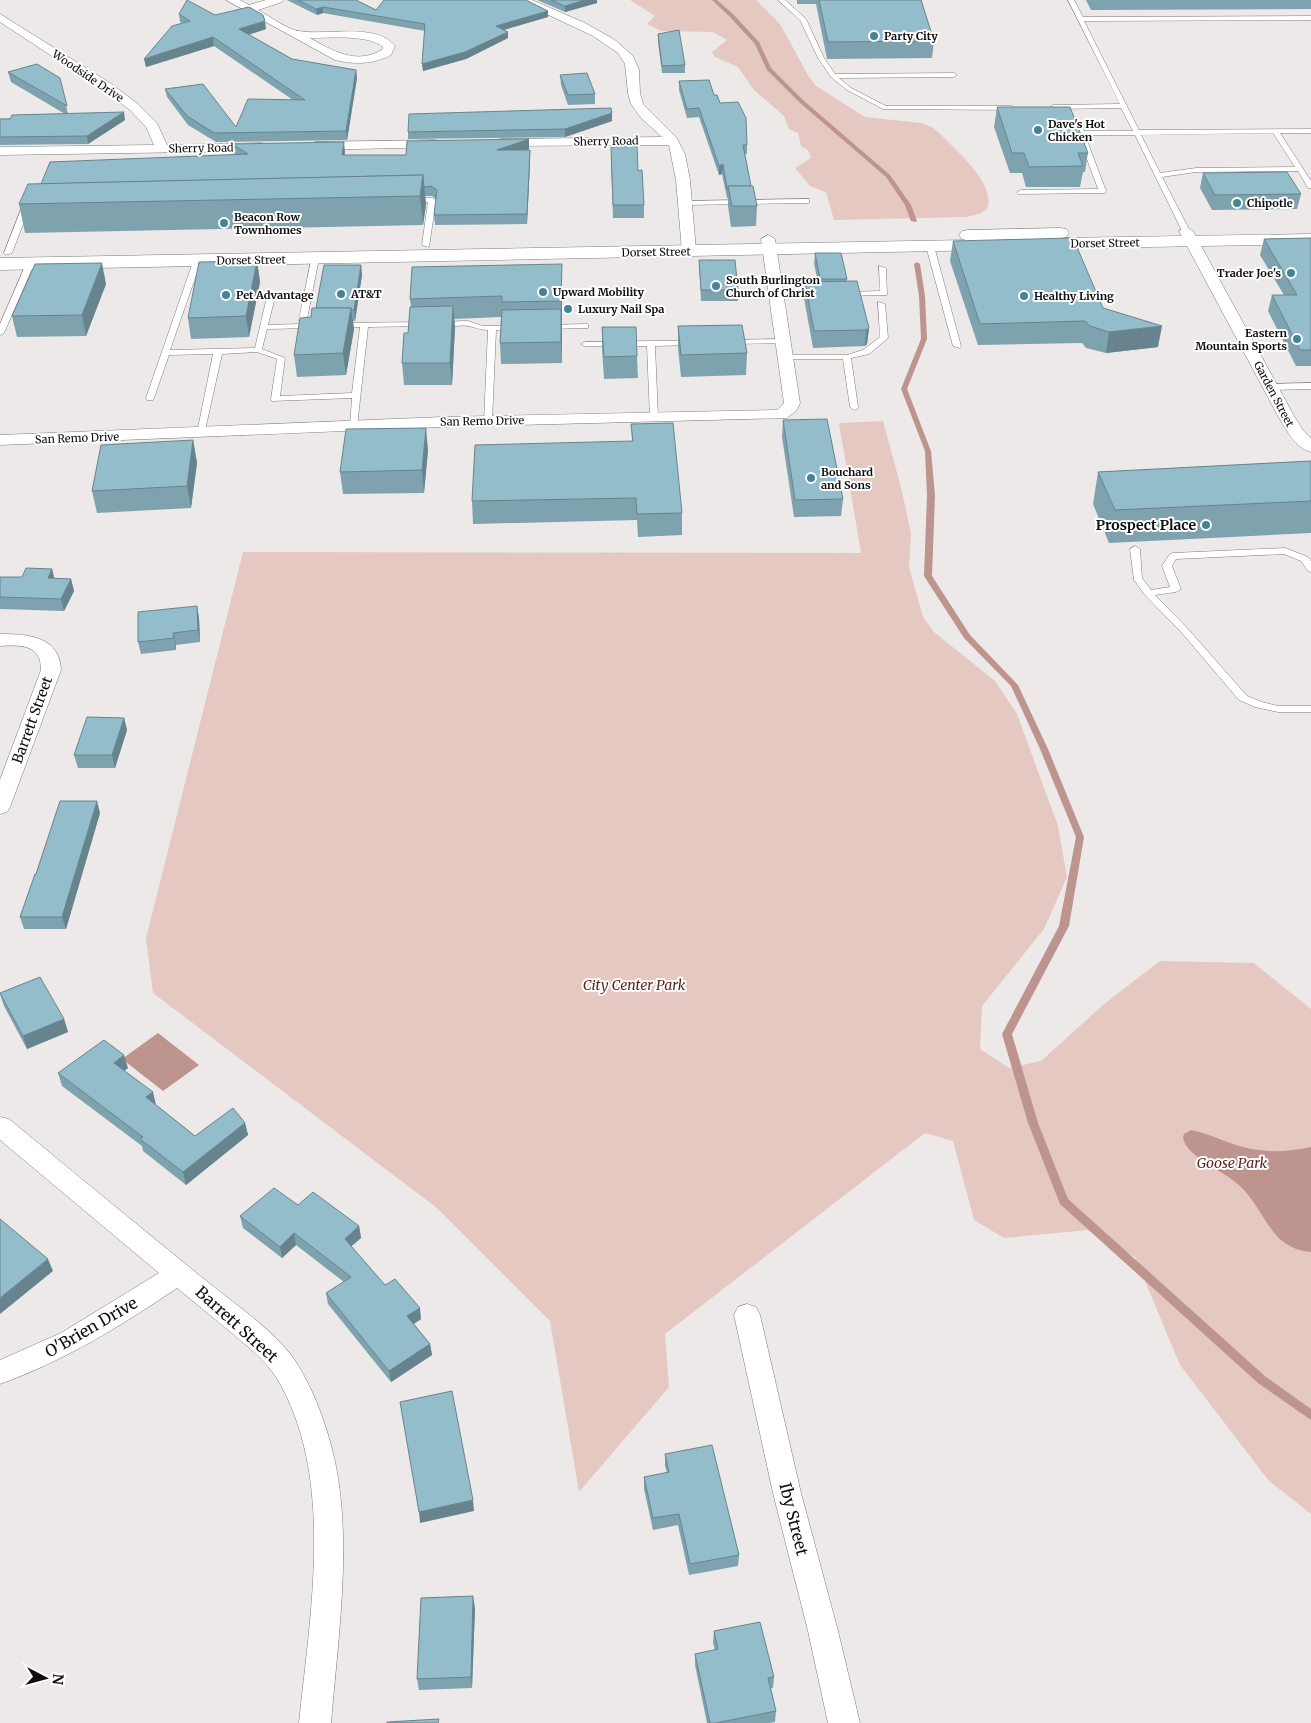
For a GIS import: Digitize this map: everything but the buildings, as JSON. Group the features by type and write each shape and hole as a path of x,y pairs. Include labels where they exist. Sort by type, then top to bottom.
{"main road":[{"name":"Dorset Street","path":"768,244 930,246 1189,236 1311,229"},
{"name":"Dorset Street","path":"2,257 30,264 316,258 768,244 1189,236 1311,240"},
{"name":"Dorset Street","path":"2,257 426,245 689,246"}],"street":[{"path":"232,0 248,8 295,35 333,56 344,59 372,58 387,52 389,46 386,41 370,37 295,35"},
{"path":"248,8 278,0"},
{"path":"523,0 606,39 623,51 632,66 634,93 638,105 672,140 679,154 689,246"},
{"name":"Woodside Drive","path":"0,17 125,101 147,120 162,148"},
{"name":"Sherry Road","path":"488,143 672,140"},
{"path":"300,146 448,144"},
{"name":"Sherry Road","path":"0,151 271,147"},
{"name":"Garden Street","path":"1189,236 1296,433 1311,447"},
{"name":"San Remo Drive","path":"0,440 201,433 354,425 781,415 787,412 792,403 768,244"},
{"name":"Barrett Street","path":"0,640 28,642 40,646 48,652 52,662 51,670 0,807"},
{"name":"Barrett Street","path":"0,1126 265,1346 284,1367 299,1392 318,1449 328,1507 328,1540 315,1723"},
{"name":"O'Brien Drive","path":"0,1372 45,1354 80,1336 179,1273"},
{"name":"Iby Street","path":"746,1314 787,1493 823,1631 844,1723"}],"lane":[{"path":"781,0 803,19 821,58 833,76 848,89 885,108 1022,107"},
{"path":"1071,0 1189,236"},
{"path":"1080,19 1311,18"},
{"path":"833,76 954,75"},
{"path":"1041,107 1124,106"},
{"path":"1021,192 1102,191 1082,133 1070,107"},
{"path":"1057,122 1077,122"},
{"path":"1275,131 1311,186"},
{"path":"1082,133 1311,131"},
{"path":"1158,175 1196,170 1299,169"},
{"path":"402,200 432,200 426,245"},
{"path":"684,203 806,201"},
{"path":"2,257 25,209 35,209"},
{"path":"930,246 957,346"},
{"path":"302,326 316,258"},
{"path":"150,398 197,261"},
{"path":"0,333 4,313 30,264"},
{"path":"835,294 884,293 882,268"},
{"path":"776,296 825,295"},
{"path":"258,350 270,302"},
{"path":"718,342 847,357 866,352 884,338 881,304"},
{"path":"264,327 468,323 482,328 524,327"},
{"path":"354,425 364,324"},
{"path":"534,327 585,326"},
{"path":"488,421 492,328"},
{"path":"585,344 700,342"},
{"path":"651,343 654,418"},
{"path":"166,353 258,350 281,358 275,399 356,395"},
{"path":"201,433 218,351"},
{"path":"847,357 854,407"},
{"path":"1271,387 1311,386"},
{"path":"1135,549 1137,578 1148,593 1185,630 1243,698 1258,706 1278,709 1311,709"},
{"path":"1148,593 1176,589 1167,566 1172,556 1285,551 1305,559 1311,569"}],"green space":[{"path":"630,0 756,0 780,24 816,86 865,117 921,123 932,127 939,133 973,168 980,179 986,189 987,209 979,214 966,217 834,220 826,192 810,186 795,168 811,158 808,150 801,146 798,133 789,129 784,116 754,90 738,67 715,57 712,52 727,40 713,32 661,31 647,24 655,16"},
{"path":"883,421 902,491 911,534 909,567 923,617 934,632 995,681 1017,714 1058,826 1067,877 1044,929 982,1006 980,1049 1009,1068 1041,1061 1104,1004 1160,961 1254,963 1311,1009 1311,1514 1269,1481 1180,1365 1135,1257 1088,1230 1004,1238 974,1220 953,1141 925,1133 665,1334 669,1387 579,1492 550,1321 437,1208 153,993 146,938 243,552 861,553 839,423"}],"shaded area":[{"path":"158,1033 199,1065 163,1091 122,1059"},
{"path":"1191,1130 1243,1147 1262,1150 1281,1151 1311,1147 1311,1252 1286,1244 1277,1236 1240,1186 1191,1151 1185,1144 1183,1137 1184,1134"}],"waterway":[{"path":"714,0 757,43 769,69 801,101 888,176 908,205 914,221"},
{"path":"917,264 922,296 924,339 904,389 928,451 931,495 928,576 967,636 1014,685 1044,749 1080,837 1064,926 1007,1034 1033,1123 1064,1201 1262,1380 1311,1415"}],"place":[{"name":"Party City","path":"874,36"},
{"name":"Dave's Hot Chicken","path":"1038,130"},
{"name":"Chipotle","path":"1237,203"},
{"name":"Beacon Row Townhomes","path":"224,223"},
{"name":"Trader Joe's","path":"1291,273"},
{"name":"South Burlington Church of Christ","path":"716,286"},
{"name":"Upward Mobility","path":"543,292"},
{"name":"AT&T","path":"341,294"},
{"name":"Pet Advantage","path":"226,295"},
{"name":"Healthy Living","path":"1024,296"},
{"name":"Luxury Nail Spa","path":"568,309"},
{"name":"Eastern Mountain Sports","path":"1297,339"},
{"name":"Bouchard and Sons","path":"811,478"},
{"name":"Prospect Place","path":"1206,525"}],"park label":[{"name":"City Center Park","path":"634,985"},
{"name":"Goose Park","path":"1232,1163"}]}
